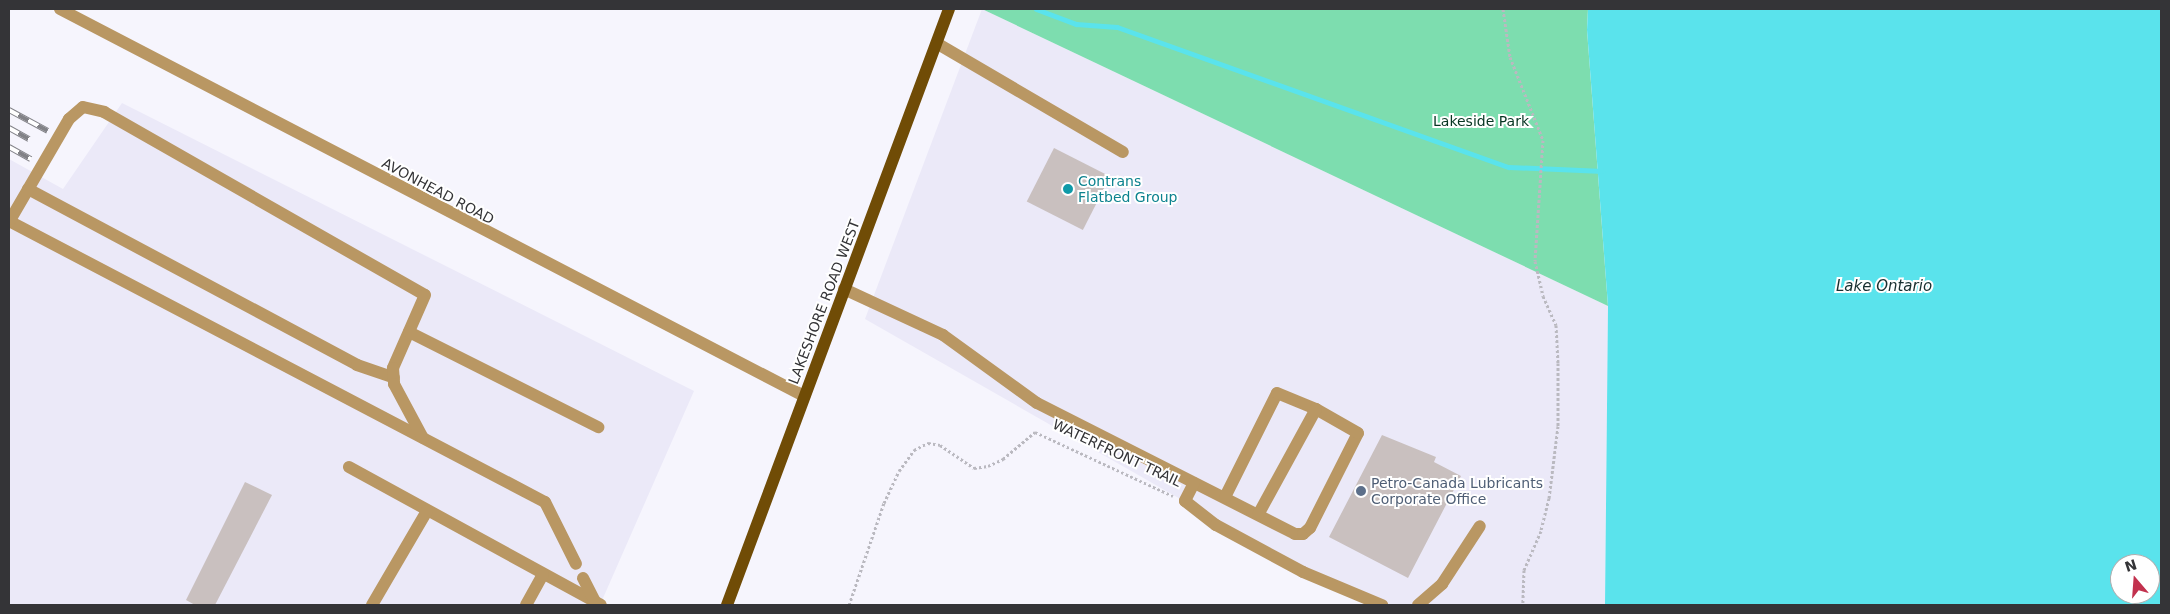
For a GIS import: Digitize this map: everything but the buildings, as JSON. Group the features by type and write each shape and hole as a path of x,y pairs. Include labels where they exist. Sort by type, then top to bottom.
{"main road":[{"name":"LAKESHORE ROAD WEST","path":"727,605 844,289 938,44 949,9"}],"street":[{"name":"AVONHEAD ROAD","path":"60,9 804,396"},
{"path":"938,44 1123,152"},
{"path":"423,438 394,378 393,368 426,295 104,112 83,107 69,119 9,221 545,502 576,564"},
{"path":"28,189 357,365 394,378"},
{"path":"844,289 943,335 1037,403 1194,482 1260,514 1295,534 1303,534 1310,528 1358,433 1316,409 1277,392 1225,497"},
{"path":"409,332 598,427"},
{"path":"1260,514 1316,409"},
{"path":"349,467 598,604"},
{"path":"1185,501 1194,482"},
{"name":"WATERFRONT TRAIL","path":"1185,501 1216,525 1303,572 1382,605"},
{"path":"372,605 428,511"},
{"path":"1418,605 1442,584 1480,526"},
{"path":"526,605 543,574"},
{"path":"583,578 598,604"}],"path":[{"path":"1503,9 1510,57 1543,140 1542,195 1535,261 1543,296 1556,325 1558,426 1549,498 1541,531 1524,570 1522,605"},
{"name":"WATERFRONT TRAIL","path":"849,605 884,502 899,471 914,450 928,443 940,445 974,468 988,466 1002,459 1036,432 1185,501"}],"shaded area":[{"path":"982,9 1608,306 1605,605 1366,605 865,319"},
{"path":"122,103 694,391 600,605 9,605 9,159 63,189"}],"green space":[{"name":"Lakeside Park","path":"982,9 1588,9 1587,30 1608,306"}],"water":[{"name":"Lake Ontario","path":"1588,9 2161,9 2161,605 1605,605 1608,306 1587,30"}],"waterway":[{"path":"1036,9 1076,24 1117,27 1509,167 1603,171"}],"railway":[{"path":"9,110 48,131"},
{"path":"9,128 29,139"},
{"path":"9,147 31,159"}],"place":[{"name":"Contrans Flatbed Group","path":"1068,189"},
{"name":"Petro-Canada Lubricants Corporate Office","path":"1361,491"}]}
